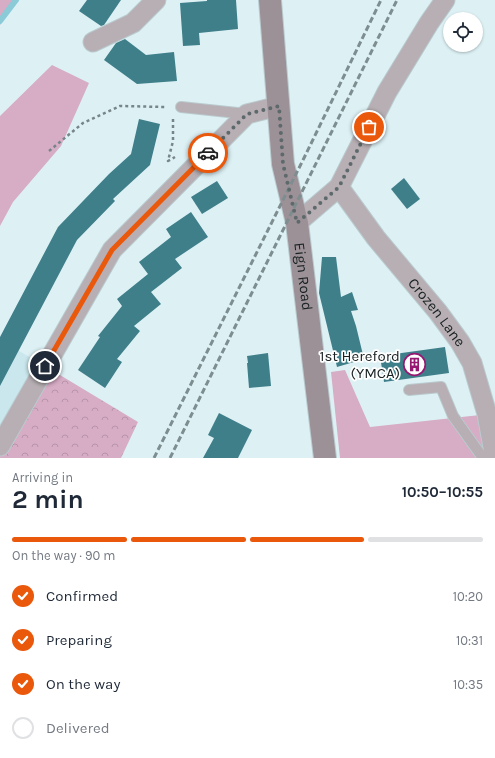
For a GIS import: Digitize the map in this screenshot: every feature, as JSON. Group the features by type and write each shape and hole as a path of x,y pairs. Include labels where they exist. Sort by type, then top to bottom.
{"main road":[{"name":"Eign Road","path":"270,0 283,164 297,223 325,458"}],"street":[{"path":"93,42 133,24 156,0"},
{"path":"297,223 339,187 387,92 429,23 445,0"},
{"path":"0,446 112,250 247,114 279,106"},
{"name":"Crozen Lane","path":"339,187 376,238 438,312 460,342 472,364 487,414 495,458"}],"lane":[{"path":"181,107 247,114"},
{"path":"409,390 441,387 453,416 483,458"}],"path":[{"path":"49,151 83,123 120,106 181,107"},
{"path":"170,107 174,122 173,141 168,161 189,151 201,160"}],"shaded area":[{"path":"0,340 45,366 0,446"}],"green space":[{"path":"0,0 15,0 0,25"},
{"path":"52,65 89,83 61,146 13,202 0,226 0,116"},
{"path":"45,366 138,422 121,458 0,458 0,446"},
{"path":"345,370 370,427 480,415 486,458 340,458 331,372"}],"building":[{"path":"87,0 121,0 104,25 101,26 79,11"},
{"path":"207,0 236,0 238,29 199,33 200,45 183,46 180,3"},
{"path":"125,39 146,55 174,52 177,81 137,84 104,60 116,43"},
{"path":"139,119 160,124 150,165 113,199 115,201 77,240 0,386 0,337 58,227 109,174 131,154"},
{"path":"404,178 420,199 407,209 391,189"},
{"path":"217,181 228,198 202,214 191,197"},
{"path":"191,212 208,237 175,259 182,268 151,292 161,304 134,326 140,331 117,359 122,362 105,388 78,370 100,337 98,336 122,306 117,299 148,274 139,262 171,237 166,229"},
{"path":"322,257 336,257 341,297 352,292 358,310 351,311 364,359 337,367 319,293"},
{"name":"1st Hereford (YMCA)","path":"445,347 449,373 384,382 380,356"},
{"path":"268,353 271,386 249,388 247,356"},
{"path":"219,413 252,430 238,458 203,458 214,438 208,435"}],"waterway":[{"path":"0,21 16,0"}],"railway":[{"path":"154,458 381,0"},
{"path":"170,458 397,0"}],"way so far":[{"path":"208,153 247,114 279,106 283,164 297,223 339,187 369,127"}],"place":[{"name":"1st Hereford (YMCA)","path":"415,365"}],"route":[{"path":"45,366 112,250 208,153"}]}
